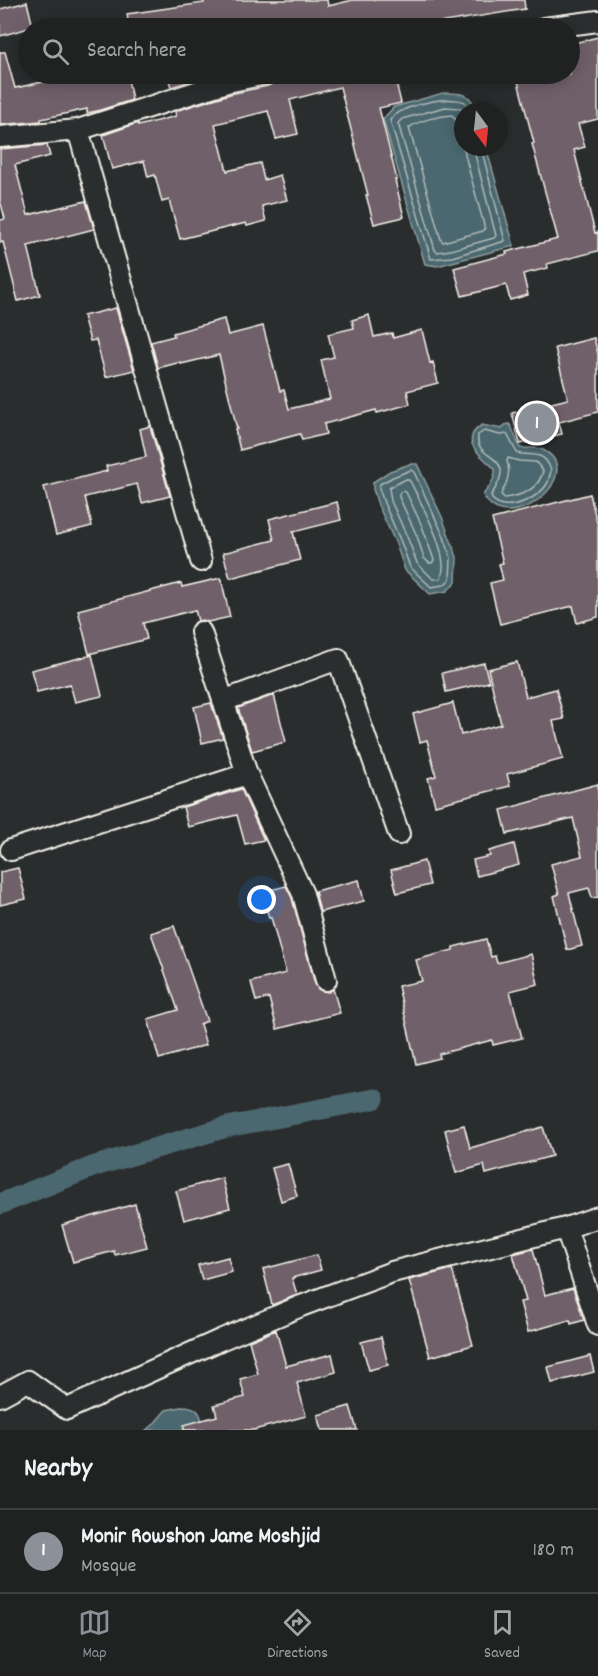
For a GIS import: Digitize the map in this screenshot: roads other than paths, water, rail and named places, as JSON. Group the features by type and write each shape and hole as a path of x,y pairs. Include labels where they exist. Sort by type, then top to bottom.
{"street":[{"path":"580,23 598,21"},
{"path":"0,137 78,130 221,84"},
{"path":"78,130 201,561"},
{"path":"201,632 247,774 303,894 326,981"},
{"path":"223,701 338,659 399,834"},
{"path":"11,850 247,774"},
{"path":"0,1396 28,1381 67,1409 260,1323 392,1272 566,1228 598,1217"},
{"path":"566,1228 598,1325"}],"water":[{"path":"443,93 464,95 471,100 472,102 454,102 454,156 489,156 514,246 437,266 425,264 383,119 394,107"},
{"path":"509,424 520,448 543,450 555,460 557,473 551,487 540,499 525,507 509,511 495,508 483,495 493,480 495,469 474,448 472,437 482,425 502,429"},
{"path":"417,464 442,517 457,557 456,582 447,591 430,594 405,570 373,489 373,482 390,471"},
{"path":"186,1406 197,1411 204,1430 146,1430 166,1410"}],"waterway":[{"path":"0,1204 95,1166 227,1127 374,1099"}],"place":[{"name":"Monir Rowshon Jame Moshjid","path":"537,423"}]}
